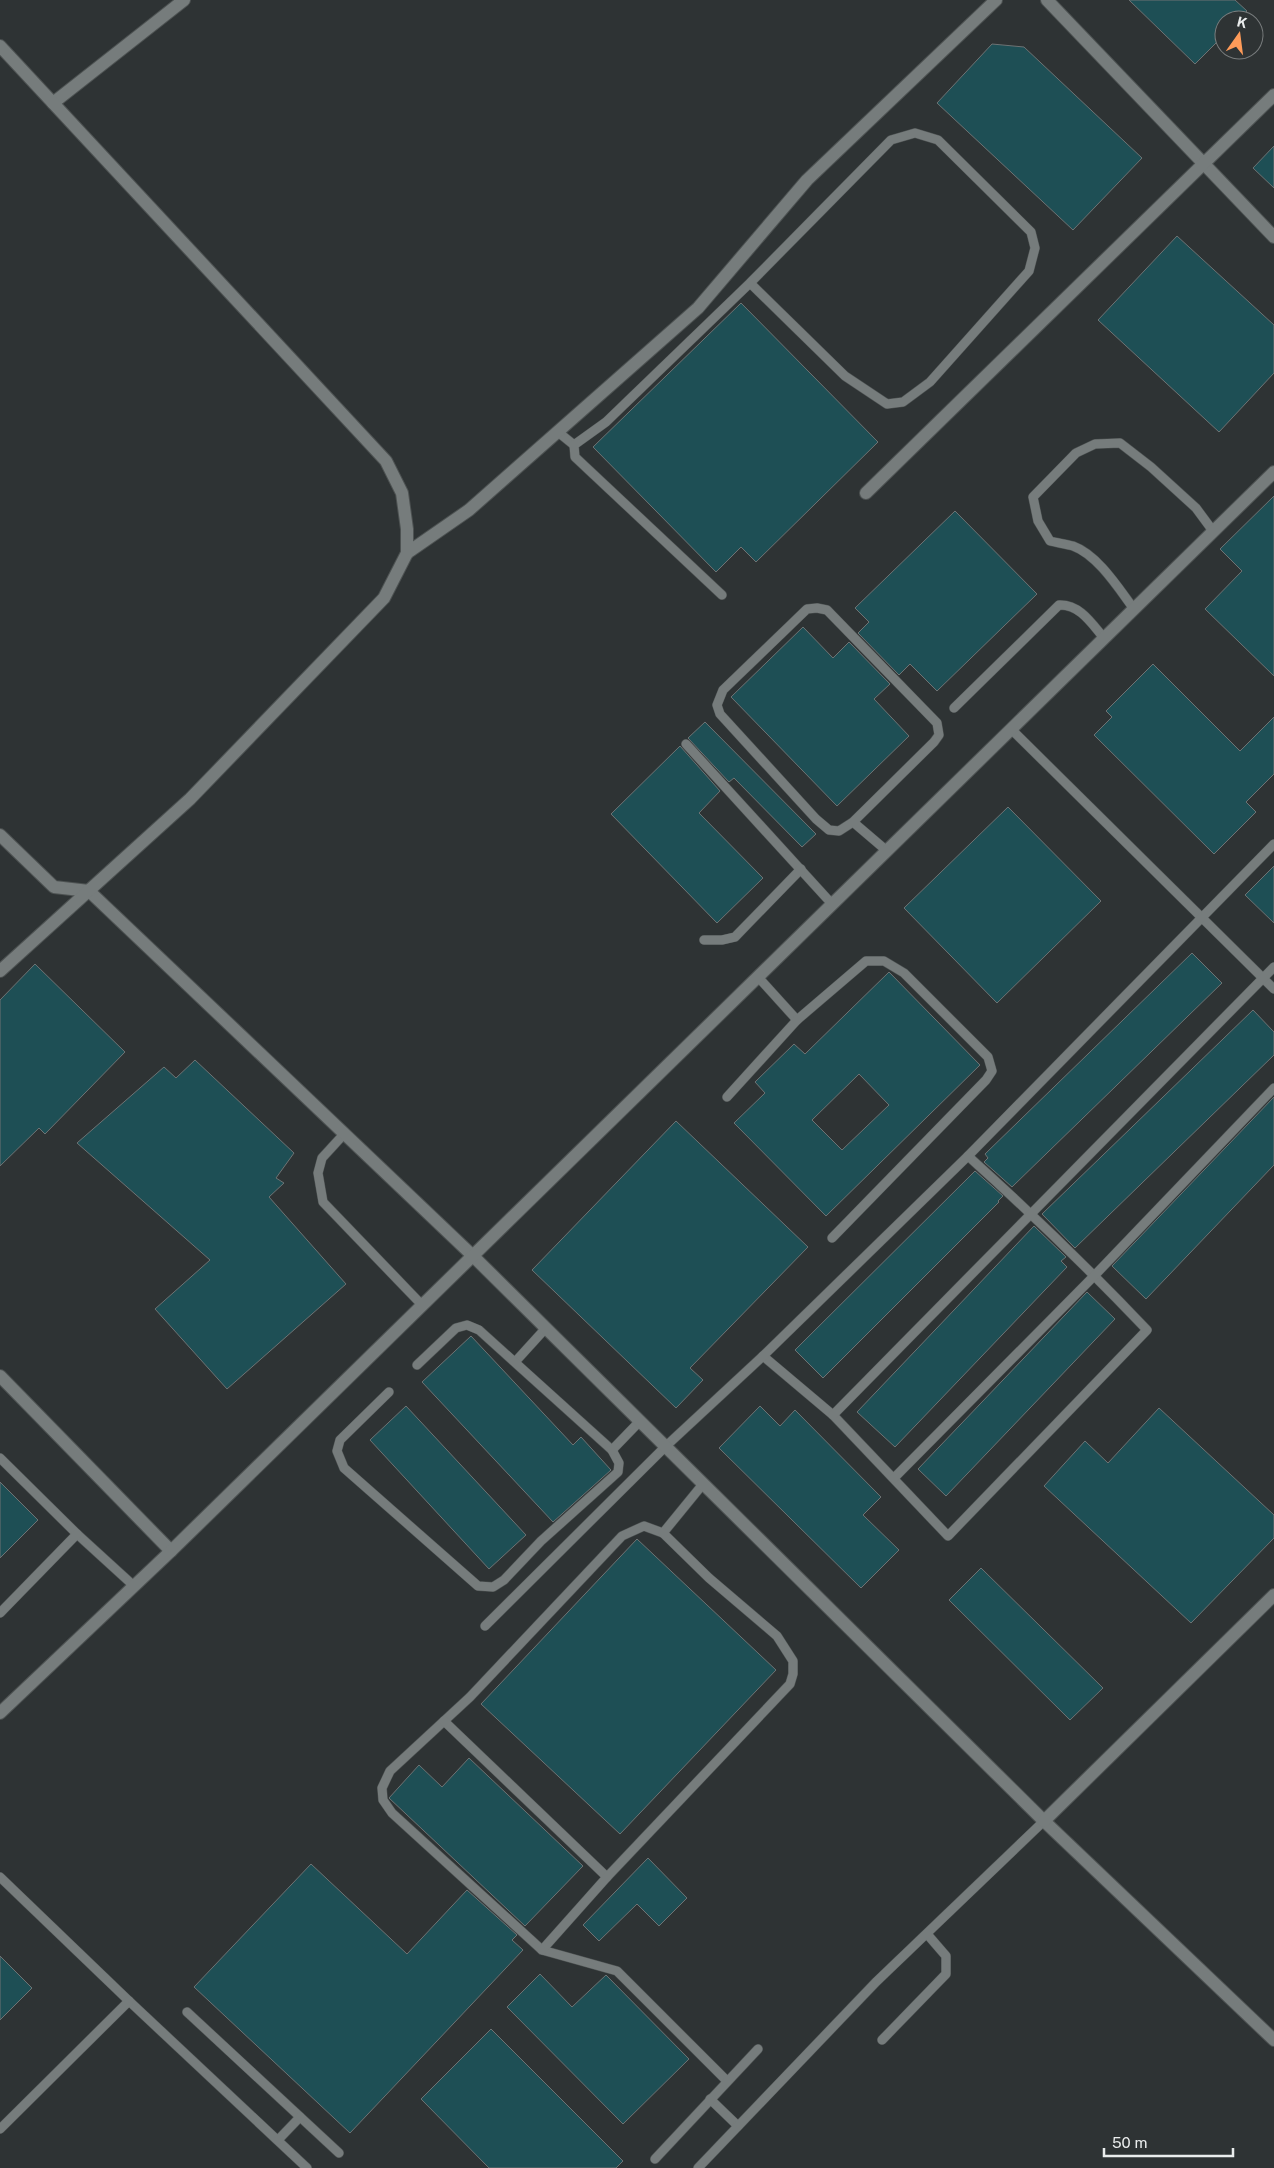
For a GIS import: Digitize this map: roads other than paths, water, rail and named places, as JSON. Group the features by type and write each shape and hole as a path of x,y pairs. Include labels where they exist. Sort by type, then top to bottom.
{"street":[{"path":"53,103 184,0"},
{"path":"407,553 469,510 698,308 807,180 996,0"},
{"path":"1047,0 1274,237"},
{"path":"0,46 386,461 402,492 407,528 407,553 384,598 190,799 0,971"},
{"path":"866,493 1274,95"},
{"path":"0,1713 171,1551 1274,472"},
{"path":"0,836 54,887 89,891 472,1256 1044,1821 1274,2040"},
{"path":"0,1376 171,1551"},
{"path":"1044,1821 1274,1596"}],"lane":[{"path":"574,445 606,422 750,283 891,140 915,133 938,140 1031,232 1035,248 1029,271 930,382 903,402 887,404 845,376 750,283"},
{"path":"558,432 574,445 575,457 722,595"},
{"path":"1134,609 1117,585 1095,561 1075,547 1050,541 1038,522 1033,497 1076,453 1095,444 1120,443 1151,467 1196,508 1214,532"},
{"path":"954,708 1059,605 1069,605 1082,613 1104,638"},
{"path":"807,609 827,610 937,723 938,735 934,742 853,822 839,831 829,830 822,824 720,714 717,705 723,690 807,609"},
{"path":"1012,729 1274,989"},
{"path":"686,744 832,904"},
{"path":"853,822 886,851"},
{"path":"485,1626 665,1446 763,1356 968,1156 1274,844"},
{"path":"704,940 722,940 735,937 801,869"},
{"path":"727,1097 797,1020 866,961 884,961 904,973 988,1057 992,1071 986,1080 832,1238"},
{"path":"833,1415 1274,967"},
{"path":"758,977 797,1020"},
{"path":"894,1478 1095,1275 1274,1088"},
{"path":"344,1134 322,1158 318,1173 323,1202 422,1305"},
{"path":"763,1356 833,1415 948,1536 1147,1330 1095,1275 968,1156"},
{"path":"389,1392 340,1440 337,1451 344,1468 478,1586 493,1587 504,1580 541,1541 618,1472 619,1463 612,1450 478,1330 467,1325 456,1328 417,1365"},
{"path":"515,1362 545,1329"},
{"path":"612,1450 640,1421"},
{"path":"0,1458 77,1534 134,1586"},
{"path":"663,1532 703,1484"},
{"path":"542,1950 607,1877 790,1684 793,1674 793,1661 777,1636 709,1578 663,1532 644,1526 622,1536 470,1697 390,1771 382,1788 383,1800 392,1812 542,1950 617,1971 727,2081"},
{"path":"0,1612 77,1534"},
{"path":"444,1721 607,1877"},
{"path":"698,2168 876,1982 1044,1821"},
{"path":"0,1877 307,2168"},
{"path":"882,2040 946,1974 946,1956 927,1934"},
{"path":"0,2129 129,2001"},
{"path":"187,2012 340,2154"},
{"path":"655,2158 758,2049"},
{"path":"710,2099 738,2126"},
{"path":"278,2140 300,2117"}]}
